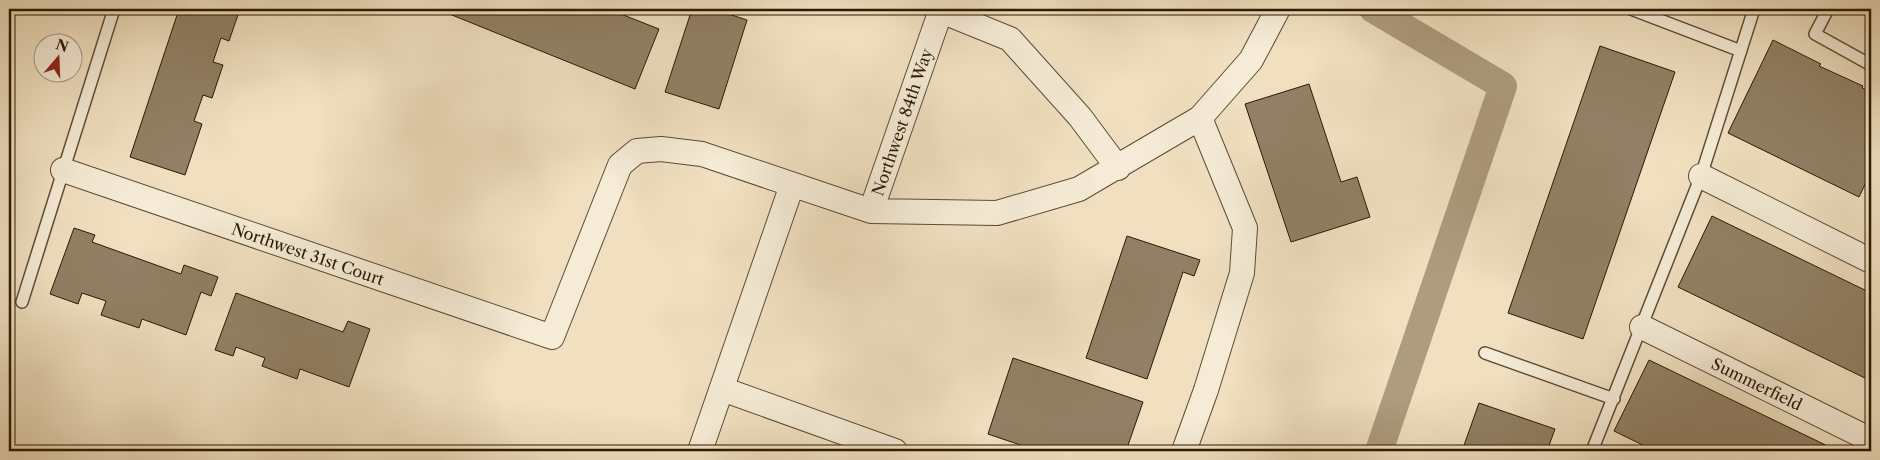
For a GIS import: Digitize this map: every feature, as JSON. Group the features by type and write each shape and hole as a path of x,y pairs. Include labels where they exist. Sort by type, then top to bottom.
{"street":[{"path":"871,211 997,213 1080,189 1200,118 1251,60 1278,9"},
{"path":"938,10 1010,39 1080,117 1118,168"},
{"name":"Northwest 84th Way","path":"552,338 620,164 637,151 661,149 702,154 871,211 938,10"},
{"path":"1184,451 1206,390 1242,273 1245,228 1200,118"},
{"name":"Northwest 31st Court","path":"63,170 552,338"},
{"path":"1701,176 1871,261"},
{"path":"700,451 792,185"},
{"name":"Summerfield","path":"1642,327 1871,440"},
{"path":"722,389 895,451"}],"lane":[{"path":"22,302 114,9"},
{"path":"1631,9 1741,51"},
{"path":"1592,451 1701,176 1754,9"},
{"path":"1828,9 1814,34 1871,65"},
{"path":"1485,353 1614,399"}],"building":[{"path":"179,9 240,9 229,41 221,38 213,62 223,65 212,98 203,95 194,121 202,124 185,175 130,157"},
{"path":"437,9 608,9 659,29 635,89"},
{"path":"692,9 713,9 747,20 719,109 665,92"},
{"path":"1773,40 1821,64 1819,66 1863,86 1862,88 1871,92 1871,172 1859,197 1728,133"},
{"path":"1600,46 1675,72 1583,339 1508,313"},
{"path":"1309,84 1341,182 1357,177 1370,217 1291,242 1245,104"},
{"path":"1712,216 1871,293 1871,381 1678,287"},
{"path":"74,228 95,235 92,242 181,274 184,265 218,277 211,296 201,292 186,335 142,319 139,328 101,315 106,301 82,293 78,304 50,294"},
{"path":"1127,236 1200,260 1194,276 1183,272 1147,379 1086,358"},
{"path":"236,293 343,332 348,321 370,329 349,387 300,369 297,379 262,366 265,358 236,347 233,356 215,350"},
{"path":"1013,358 1143,402 1126,451 1068,451 1059,448 1058,451 1038,451 988,434"},
{"path":"1649,360 1838,451 1655,451 1614,431"},
{"path":"1479,403 1555,429 1547,451 1462,451"}],"waterway":[{"path":"1373,9 1503,86 1379,451"}]}
